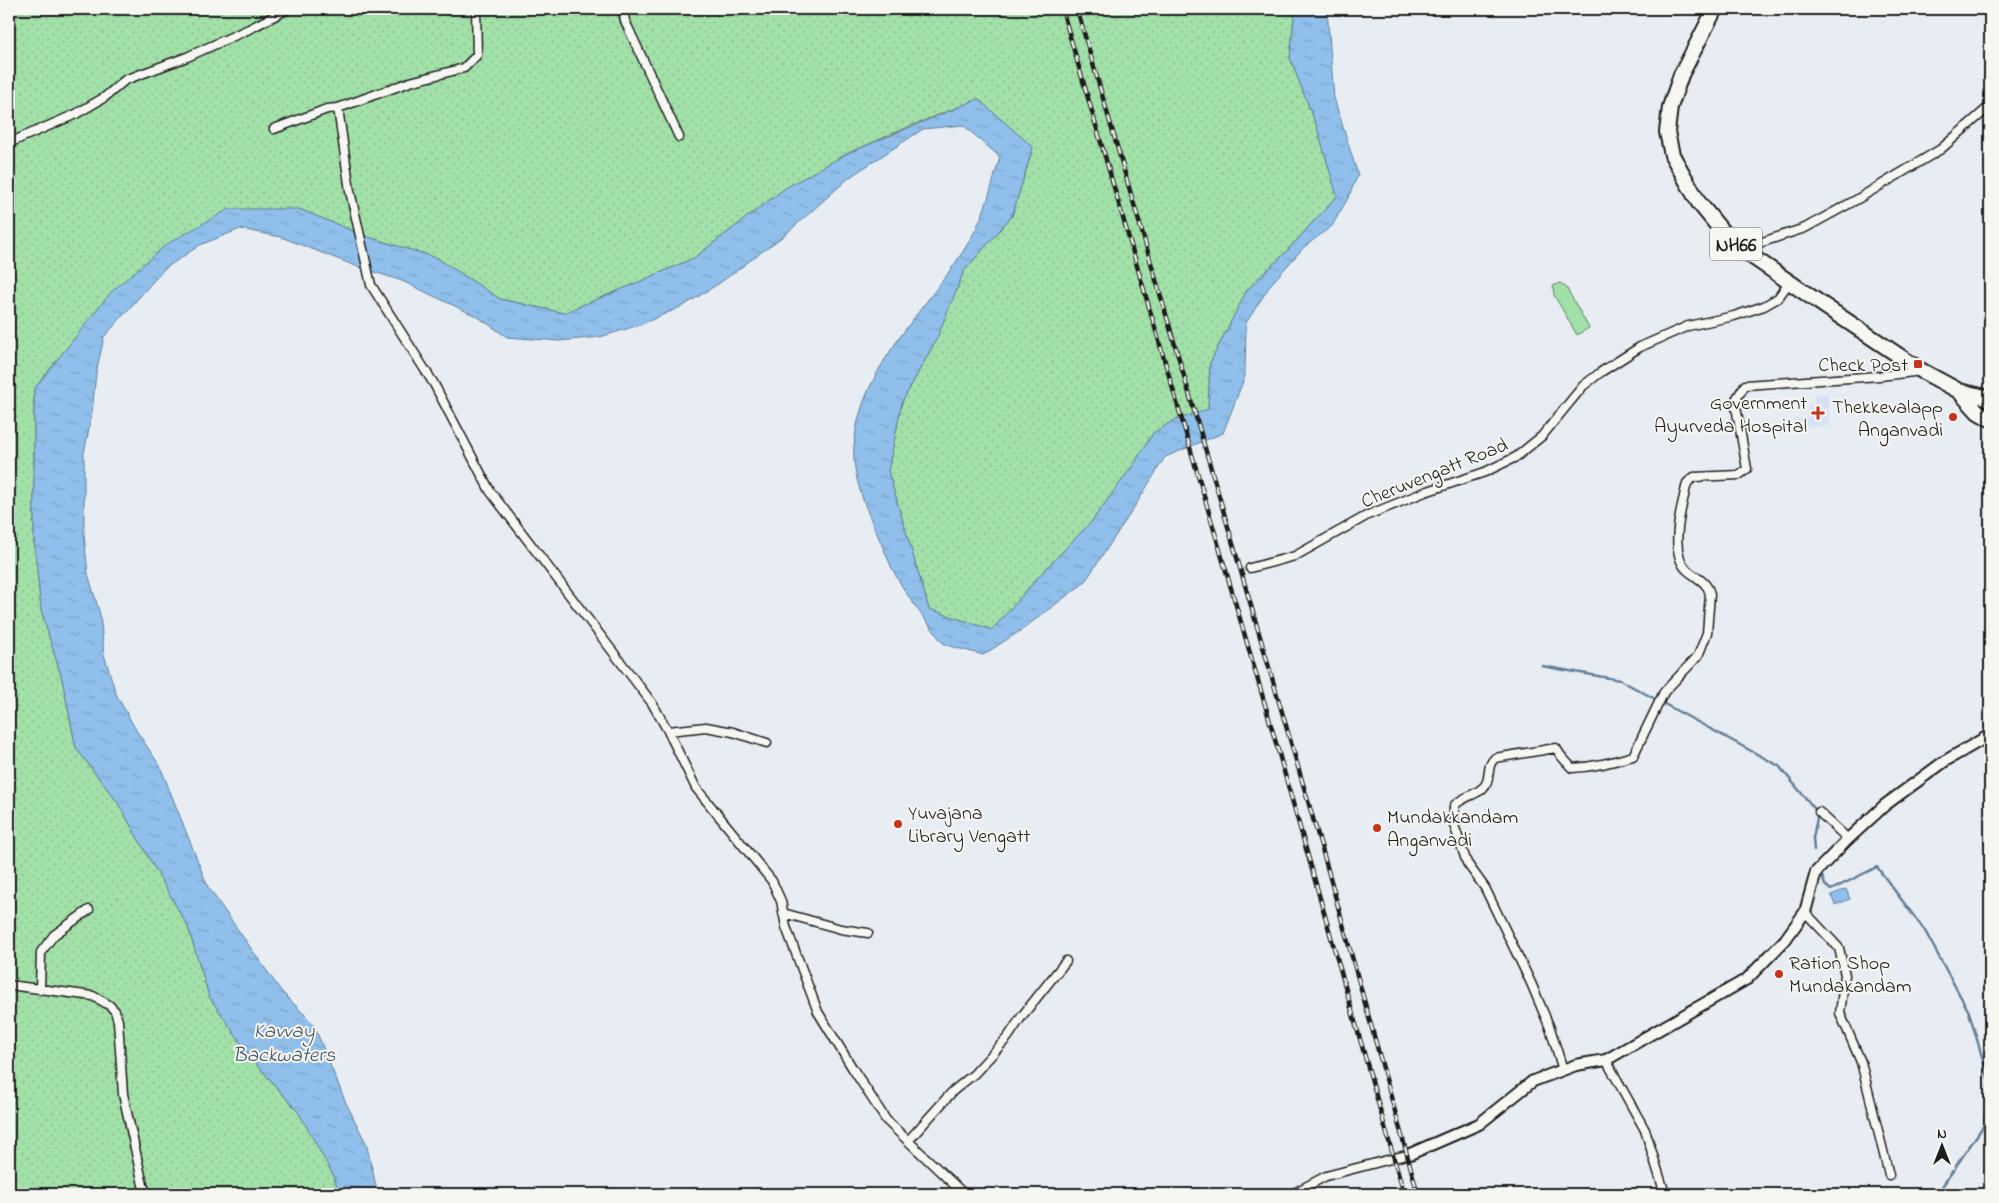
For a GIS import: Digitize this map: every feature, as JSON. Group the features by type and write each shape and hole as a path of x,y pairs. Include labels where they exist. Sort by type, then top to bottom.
{"highway":[{"name":"NH66","path":"1716,9 1680,75 1670,107 1667,132 1672,155 1699,202 1726,236 1741,249 1922,371 1959,391 1990,398"},
{"name":"NH66","path":"1959,391 1978,412 1990,419"}],"street":[{"path":"9,142 76,114 105,97 125,80 187,57 288,9"},
{"path":"274,129 327,109 338,108 410,82 464,68 477,55 476,9"},
{"path":"623,9 625,21 679,137"},
{"path":"1741,249 1805,228 1856,200 1942,149 1990,106"},
{"path":"338,108 350,192 371,285 434,384 490,491 652,704 668,731 696,788 772,881 781,901 786,927 818,1012 886,1120 964,1194"},
{"name":"Cheruvengatt Road","path":"1250,568 1295,556 1368,515 1425,492 1484,472 1516,457 1542,436 1583,386 1640,347 1688,326 1734,316 1764,306 1778,298 1790,281"},
{"path":"1563,1070 1550,1028 1531,983 1485,888 1467,863 1454,825 1454,806 1457,802 1480,790 1486,783 1489,763 1495,758 1556,748 1572,768 1579,768 1604,765 1633,756 1662,697 1698,656 1707,633 1709,587 1682,565 1677,544 1687,483 1694,477 1739,475 1747,470 1735,401 1744,385 1880,376 1922,371"},
{"path":"668,731 706,727 733,732 767,743"},
{"path":"1292,1194 1326,1176 1410,1154 1479,1124 1533,1081 1576,1065 1606,1060 1748,979 1785,940 1805,912 1816,872 1848,839 1885,805 1945,761 1990,735"},
{"path":"1819,812 1848,839"},
{"path":"40,990 41,952 54,935 89,910"},
{"path":"1805,912 1839,948 1845,975 1840,1013 1861,1062 1889,1175"},
{"path":"784,913 841,929 868,933"},
{"path":"908,1141 953,1091 974,1074 1008,1037 1066,960"},
{"path":"9,985 93,996 109,1005 115,1011 118,1021 123,1094 143,1185 147,1194"},
{"path":"1606,1060 1646,1130 1665,1194"}],"shaded area":[{"name":"Government Ayurveda Hospital","path":"1828,393 1829,426 1794,428 1794,419 1807,418 1807,408 1814,404 1814,394"}],"green space":[{"path":"9,9 1295,9 1290,58 1317,127 1337,196 1286,252 1247,290 1210,363 1208,410 1173,421 1153,433 1134,464 1092,521 1040,575 992,630 929,609 888,471 902,402 936,340 964,271 1012,216 1033,148 978,99 846,154 784,189 694,258 563,313 500,299 437,258 368,237 299,209 167,244 34,389 34,541 41,610 62,679 76,748 118,803 188,927 209,996 251,1058 299,1113 334,1175 339,1194 9,1194"},
{"path":"1560,283 1566,287 1589,328 1577,335 1554,295 1553,286"}],"water":[{"name":"Kavvay Backwaters","path":"1295,9 1327,9 1334,98 1358,175 1348,198 1332,226 1304,247 1271,284 1246,323 1245,376 1223,433 1165,457 1084,583 1020,631 983,655 943,643 896,577 864,502 859,488 854,460 854,445 859,415 883,362 954,265 970,240 988,200 1000,157 963,125 923,129 850,177 786,234 721,282 685,305 640,325 600,337 559,341 507,337 478,317 402,281 353,265 281,237 240,229 200,245 164,269 104,337 96,373 92,413 84,453 84,534 88,574 100,614 104,654 116,694 136,730 160,766 208,887 281,991 313,1023 346,1103 366,1143 378,1194 339,1194 333,1175 299,1113 251,1058 209,996 188,927 118,803 76,748 62,679 41,610 34,541 34,389 111,292 167,244 229,209 299,209 368,237 437,258 500,299 563,313 694,258 784,189 846,154 978,99 1033,147 1012,216 964,271 936,340 902,402 888,471 929,609 992,630 1040,575 1092,521 1134,464 1153,433 1173,421 1208,409 1210,363 1247,290 1286,252 1337,196 1317,127 1290,58"},
{"path":"1846,889 1850,899 1835,905 1831,895"}],"waterway":[{"path":"1542,666 1620,680 1779,766 1818,813 1813,838 1814,850"},
{"path":"1821,873 1825,885 1831,890 1877,867 1925,931 1969,1012 1989,1081 1984,1125 1937,1194"}],"railway":[{"path":"1062,9 1266,708 1404,1194"},
{"path":"1077,9 1324,856 1418,1194"}],"place":[{"name":"Check Post","path":"1918,364"},
{"name":"Government Ayurveda Hospital","path":"1818,413"},
{"name":"Thekkevalapp Anganvadi","path":"1953,417"},
{"name":"Yuvajana Library Vengatt","path":"898,824"},
{"name":"Mundakkandam Anganvadi","path":"1377,828"},
{"name":"Ration Shop Mundakandam","path":"1779,974"}]}
